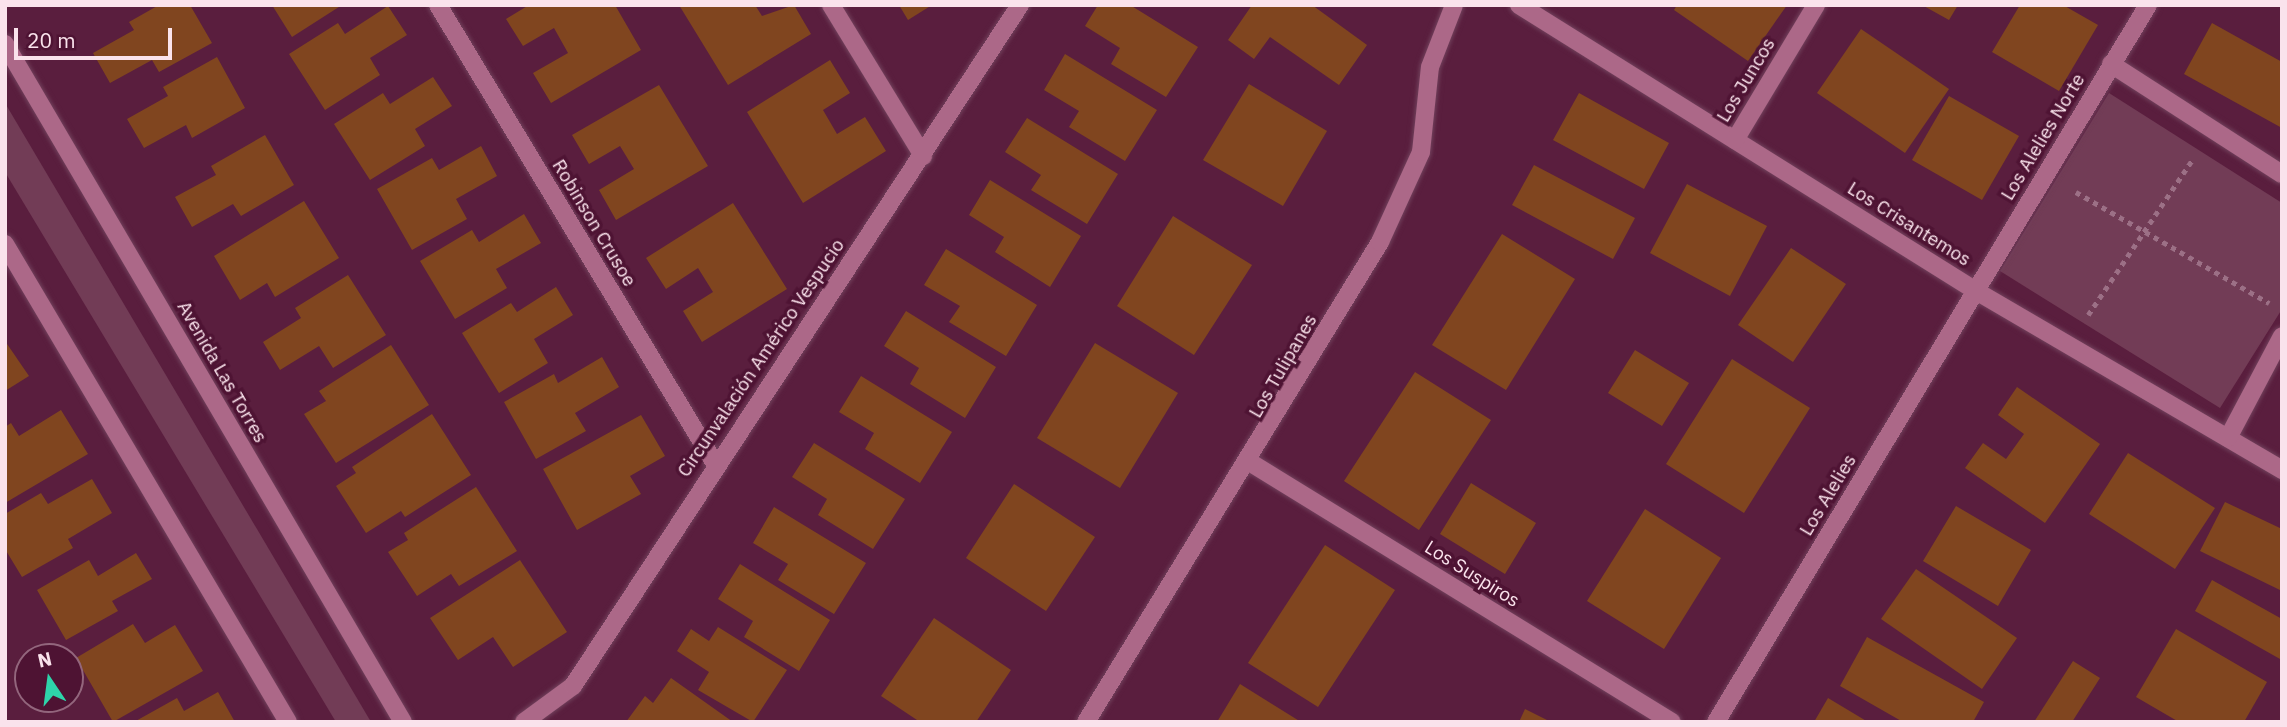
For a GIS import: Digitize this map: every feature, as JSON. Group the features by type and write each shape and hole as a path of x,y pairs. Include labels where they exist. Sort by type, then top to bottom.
{"street":[{"name":"Robinson Crusoe","path":"438,5 714,462"},
{"path":"831,5 923,156"},
{"name":"Circunvalación Américo Vespucio","path":"524,722 573,686 714,462 923,156 1020,5"},
{"name":"Los Tulipanes","path":"1086,722 1251,463 1380,242 1421,152 1430,67 1454,5"},
{"name":"Los Crisantemos","path":"1519,5 1976,291 2282,470"},
{"name":"Los Juncos","path":"1735,140 1816,5"},
{"name":"Los Alelies Norte","path":"1976,291 2148,5"},
{"name":"Avenida Las Torres","path":"5,44 403,722"},
{"path":"2111,64 2282,174"},
{"path":"5,244 288,722"},
{"name":"Los Alelies","path":"1716,722 1976,291"},
{"path":"2228,438 2282,336"},
{"name":"Los Suspiros","path":"1251,463 1672,722"}],"path":[{"path":"2069,345 2213,130"},
{"path":"2045,174 2146,229 2282,311"}],"shaded area":[{"path":"2109,93 2282,203 2282,309 2220,408 2000,271"},
{"path":"5,103 371,722 336,722 5,172"}],"building":[{"path":"159,5 190,5 212,43 159,72 152,60 110,83 93,53 134,30 129,22"},
{"path":"272,5 342,5 292,37"},
{"path":"529,5 615,5 641,50 551,103 533,73 568,53 554,28 523,46 506,19"},
{"path":"679,5 755,5 762,16 794,5 811,34 728,85"},
{"path":"899,5 932,5 908,20"},
{"path":"1098,5 1130,5 1198,47 1166,97 1111,64 1120,48 1085,26"},
{"path":"1252,5 1312,5 1367,45 1339,85 1270,37 1254,59 1228,40"},
{"path":"1677,5 1787,5 1748,61 1674,10"},
{"path":"1922,5 1958,5 1949,20"},
{"path":"2020,5 2063,5 2098,25 2059,91 1992,52"},
{"path":"388,6 407,35 370,58 380,75 325,110 289,54 338,23 345,34"},
{"path":"2212,23 2282,62 2282,128 2184,74"},
{"path":"1861,29 1949,89 1905,153 1817,93"},
{"path":"1065,54 1157,110 1125,161 1069,127 1079,111 1044,90"},
{"path":"217,57 245,108 192,138 186,125 144,148 127,119 168,96 163,87"},
{"path":"830,60 850,93 823,110 837,134 865,117 886,151 803,203 747,112"},
{"path":"433,77 452,106 415,129 425,146 370,180 334,124 383,93 390,104"},
{"path":"1249,84 1327,131 1283,206 1203,160"},
{"path":"659,85 708,166 616,220 599,190 634,169 620,146 589,164 572,135"},
{"path":"1579,93 1669,143 1644,189 1553,140"},
{"path":"1949,96 2019,136 1982,200 1912,160"},
{"path":"1027,118 1118,174 1087,224 1031,190 1041,175 1005,152"},
{"path":"265,135 294,185 241,216 233,204 192,227 175,197 216,175 211,166"},
{"path":"481,146 497,176 456,199 467,219 412,250 377,189 432,158 439,170"},
{"path":"1534,165 1635,218 1613,259 1512,205"},
{"path":"990,180 1081,236 1050,287 995,252 1004,237 969,215"},
{"path":"1687,184 1767,226 1730,296 1650,253"},
{"path":"304,201 339,258 275,297 267,283 240,300 214,256"},
{"path":"733,203 787,289 702,342 683,311 713,292 698,268 666,289 646,258"},
{"path":"524,214 541,243 496,269 507,288 455,319 420,261 472,230 479,242"},
{"path":"1173,216 1252,265 1194,355 1117,306"},
{"path":"1502,234 1575,279 1506,390 1432,345"},
{"path":"1791,248 1846,284 1793,362 1738,325"},
{"path":"946,249 1037,305 1006,356 949,322 960,306 924,285"},
{"path":"348,275 386,335 333,368 319,346 280,370 263,342 301,318 295,308"},
{"path":"556,287 573,315 534,339 548,363 499,393 462,333 511,303 517,312"},
{"path":"906,311 996,367 965,418 910,384 919,368 884,346"},
{"path":"5,341 29,376 5,391"},
{"path":"1095,343 1178,393 1120,488 1037,438"},
{"path":"391,345 429,405 336,463 304,414 326,401 319,391"},
{"path":"1635,350 1689,383 1662,426 1608,393"},
{"path":"602,357 619,387 575,413 586,431 536,459 504,402 554,374 558,383"},
{"path":"1732,359 1810,408 1744,513 1666,464"},
{"path":"1415,372 1491,420 1419,530 1344,481"},
{"path":"861,376 952,432 920,483 865,449 874,433 839,412"},
{"path":"2017,387 2100,444 2045,523 1965,468 1983,443 2006,459 2024,434 1998,415"},
{"path":"61,410 88,454 5,503 5,427 11,423 19,436"},
{"path":"432,414 471,475 405,517 401,511 366,533 336,486 356,473 352,467"},
{"path":"641,415 665,456 630,476 641,494 577,530 543,469"},
{"path":"814,443 905,499 873,549 818,515 827,499 792,477"},
{"path":"2128,453 2215,508 2175,569 2089,514"},
{"path":"92,479 112,513 68,539 73,548 22,577 5,549 5,514 41,493 48,504"},
{"path":"1471,483 1536,523 1505,574 1440,534"},
{"path":"1014,484 1095,537 1046,611 966,558"},
{"path":"476,487 517,551 459,586 451,574 417,596 388,552 408,540 404,533"},
{"path":"2225,502 2282,529 2282,591 2200,551"},
{"path":"1956,506 2031,550 1998,606 1923,561"},
{"path":"774,507 866,563 834,614 778,580 788,564 753,543"},
{"path":"1645,509 1721,558 1664,649 1587,601"},
{"path":"1325,545 1395,590 1318,707 1248,663"},
{"path":"136,553 152,579 112,601 118,611 66,640 37,590 89,560 98,576"},
{"path":"520,560 567,632 513,667 493,637 458,660 430,618"},
{"path":"740,564 830,620 799,671 744,637 753,621 718,599"},
{"path":"1916,569 2017,638 1982,689 1881,619"},
{"path":"2212,580 2282,619 2280,659 2195,611"},
{"path":"934,618 1011,670 976,722 920,722 881,696"},
{"path":"133,624 145,643 175,625 203,671 113,722 84,672 84,653"},
{"path":"718,627 787,670 753,722 698,690 709,672 677,651 691,629 709,641"},
{"path":"2176,629 2267,682 2244,722 2179,722 2136,697"},
{"path":"1867,637 1984,702 1973,722 1903,722 1840,686"},
{"path":"2073,661 2100,678 2072,722 2034,722"},
{"path":"671,678 733,722 626,722 645,696 653,703"},
{"path":"1240,684 1301,722 1217,722"},
{"path":"218,692 235,722 134,722 177,698 184,711"},
{"path":"1828,698 1868,722 1814,722"},
{"path":"1525,709 1551,722 1519,722"}]}
